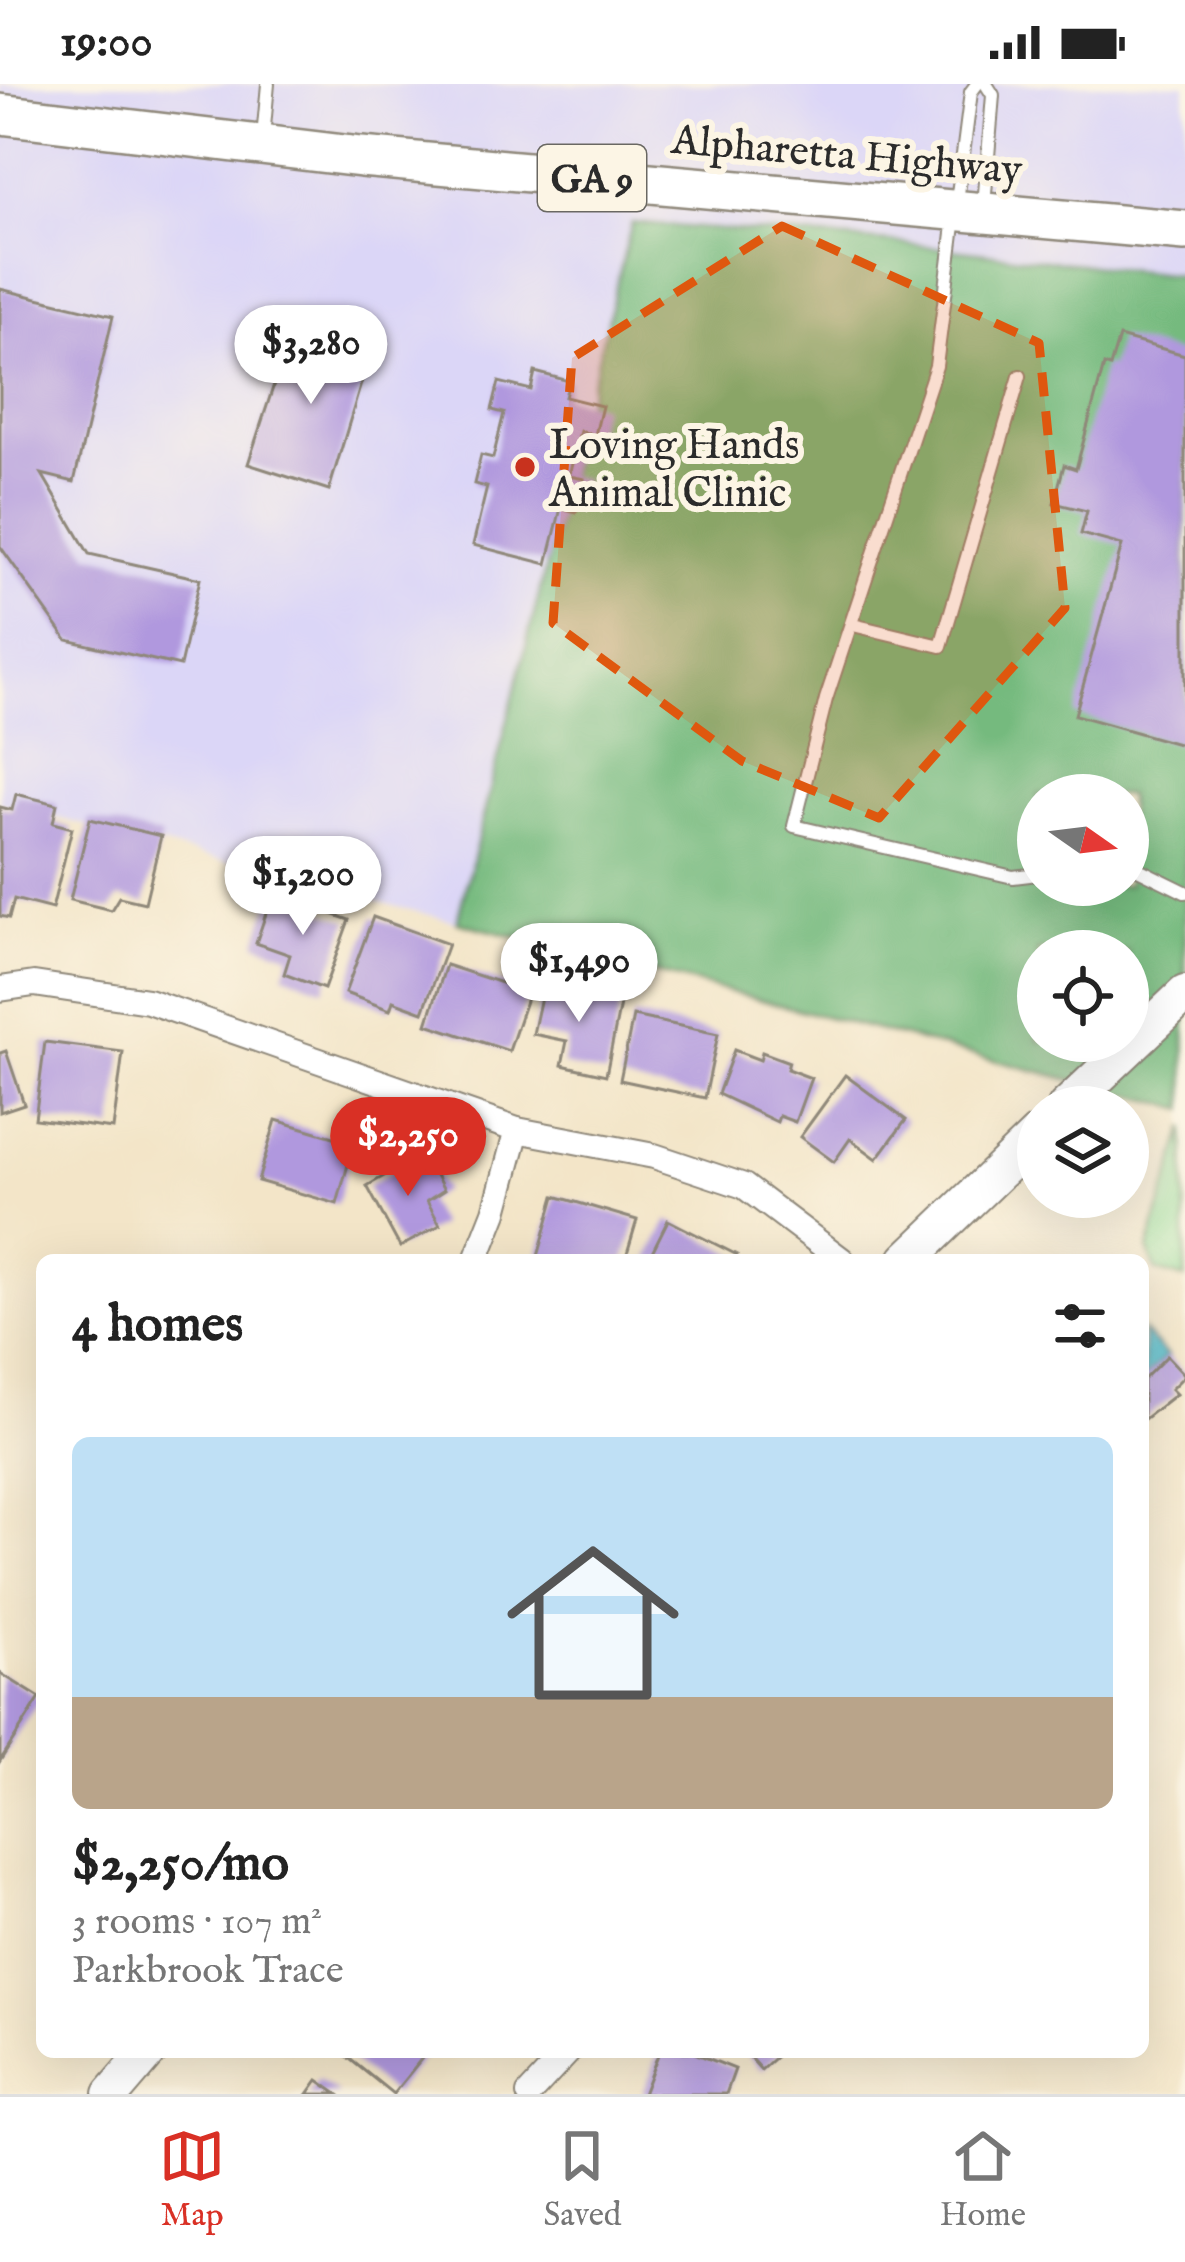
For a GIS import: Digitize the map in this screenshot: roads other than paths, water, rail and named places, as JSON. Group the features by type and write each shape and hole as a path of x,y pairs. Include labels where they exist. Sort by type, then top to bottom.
{"main road":[{"name":"Alpharetta Highway","path":"0,114 262,145 1185,231"}],"street":[{"path":"0,989 34,984 148,1001 517,1130 654,1156 744,1186 834,1254"},
{"path":"1088,1086 1185,994"},
{"path":"478,1254 496,1212 517,1130"},
{"path":"914,1254 1017,1154"},
{"path":"112,2094 143,2058"},
{"path":"529,2094 562,2058"}],"lane":[{"path":"262,145 268,84"},
{"path":"969,212 971,92 977,84"},
{"path":"986,84 993,95 936,366 826,699 794,826 1017,877"},
{"path":"853,626 940,646 1020,376"},
{"path":"1149,874 1185,892"}],"water":[{"path":"1149,1337 1167,1356 1149,1374"}],"place":[{"name":"Loving Hands Animal Clinic","path":"525,467"}]}
